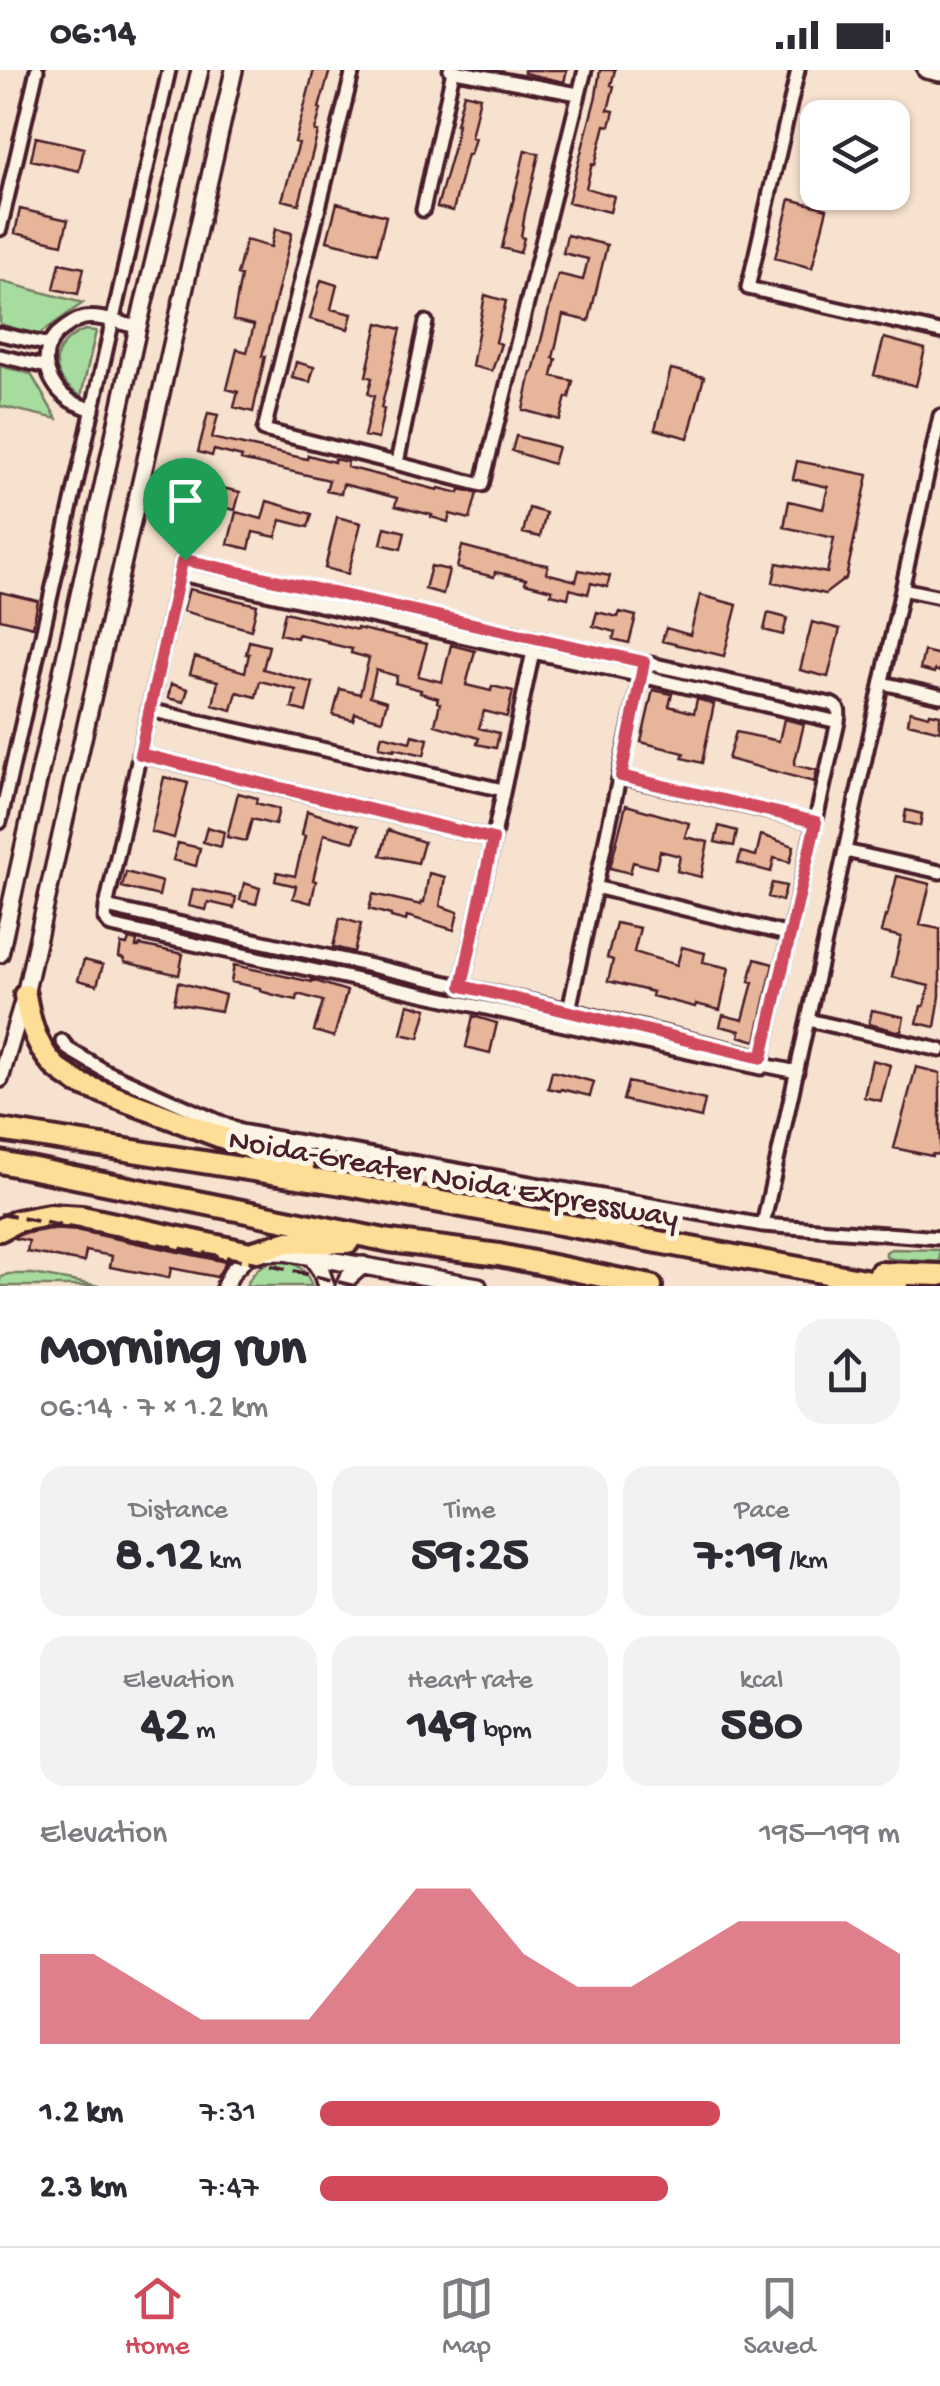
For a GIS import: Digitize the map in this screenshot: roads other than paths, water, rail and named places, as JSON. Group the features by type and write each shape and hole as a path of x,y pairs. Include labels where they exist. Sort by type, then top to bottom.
{"highway":[{"path":"26,995 29,1017 52,1064 78,1082 343,1184"},
{"name":"Noida-Greater Noida Expressway","path":"6,1131 343,1184 897,1286"},
{"path":"4,1163 390,1241 498,1255 651,1286"},
{"path":"0,1230 17,1220 49,1215 250,1253 288,1242 390,1241"},
{"path":"803,1269 940,1275"}],"street":[{"path":"0,229 37,70"},
{"path":"0,822 169,70"},
{"path":"0,954 138,327 200,70"},
{"path":"0,1079 26,995 234,70"},
{"path":"353,70 264,430 482,485 585,70"},
{"path":"423,210 450,70 578,94"},
{"path":"798,70 748,288 940,332"},
{"path":"926,70 940,73"},
{"path":"93,410 60,393 51,380 46,352 66,327 81,318 97,316 138,327"},
{"path":"397,464 426,322"},
{"path":"0,334 50,345"},
{"path":"0,356 47,367"},
{"path":"763,1225 940,416"},
{"path":"923,494 940,498"},
{"path":"188,560 316,588 536,638 838,722 763,1061 757,1069 111,926 105,919 106,907 180,574 182,562 188,560"},
{"path":"180,574 532,652 643,669"},
{"path":"314,603 316,588"},
{"path":"902,589 940,598"},
{"path":"462,986 536,638"},
{"path":"569,1010 643,669"},
{"path":"882,683 940,696"},
{"path":"149,710 503,790"},
{"path":"140,754 493,839"},
{"path":"621,776 816,822"},
{"path":"845,850 940,872"},
{"path":"595,887 790,934"},
{"path":"106,907 569,1010 796,1072"},
{"path":"808,1020 940,1050"},
{"path":"62,1042 105,1071 240,1131 763,1225 940,1238"},
{"path":"225,1286 250,1253 284,1252 478,1286"},
{"path":"311,1256 326,1286"},
{"path":"344,1286 363,1265"}],"railway":[{"path":"0,1214 277,1267 355,1286"}]}
